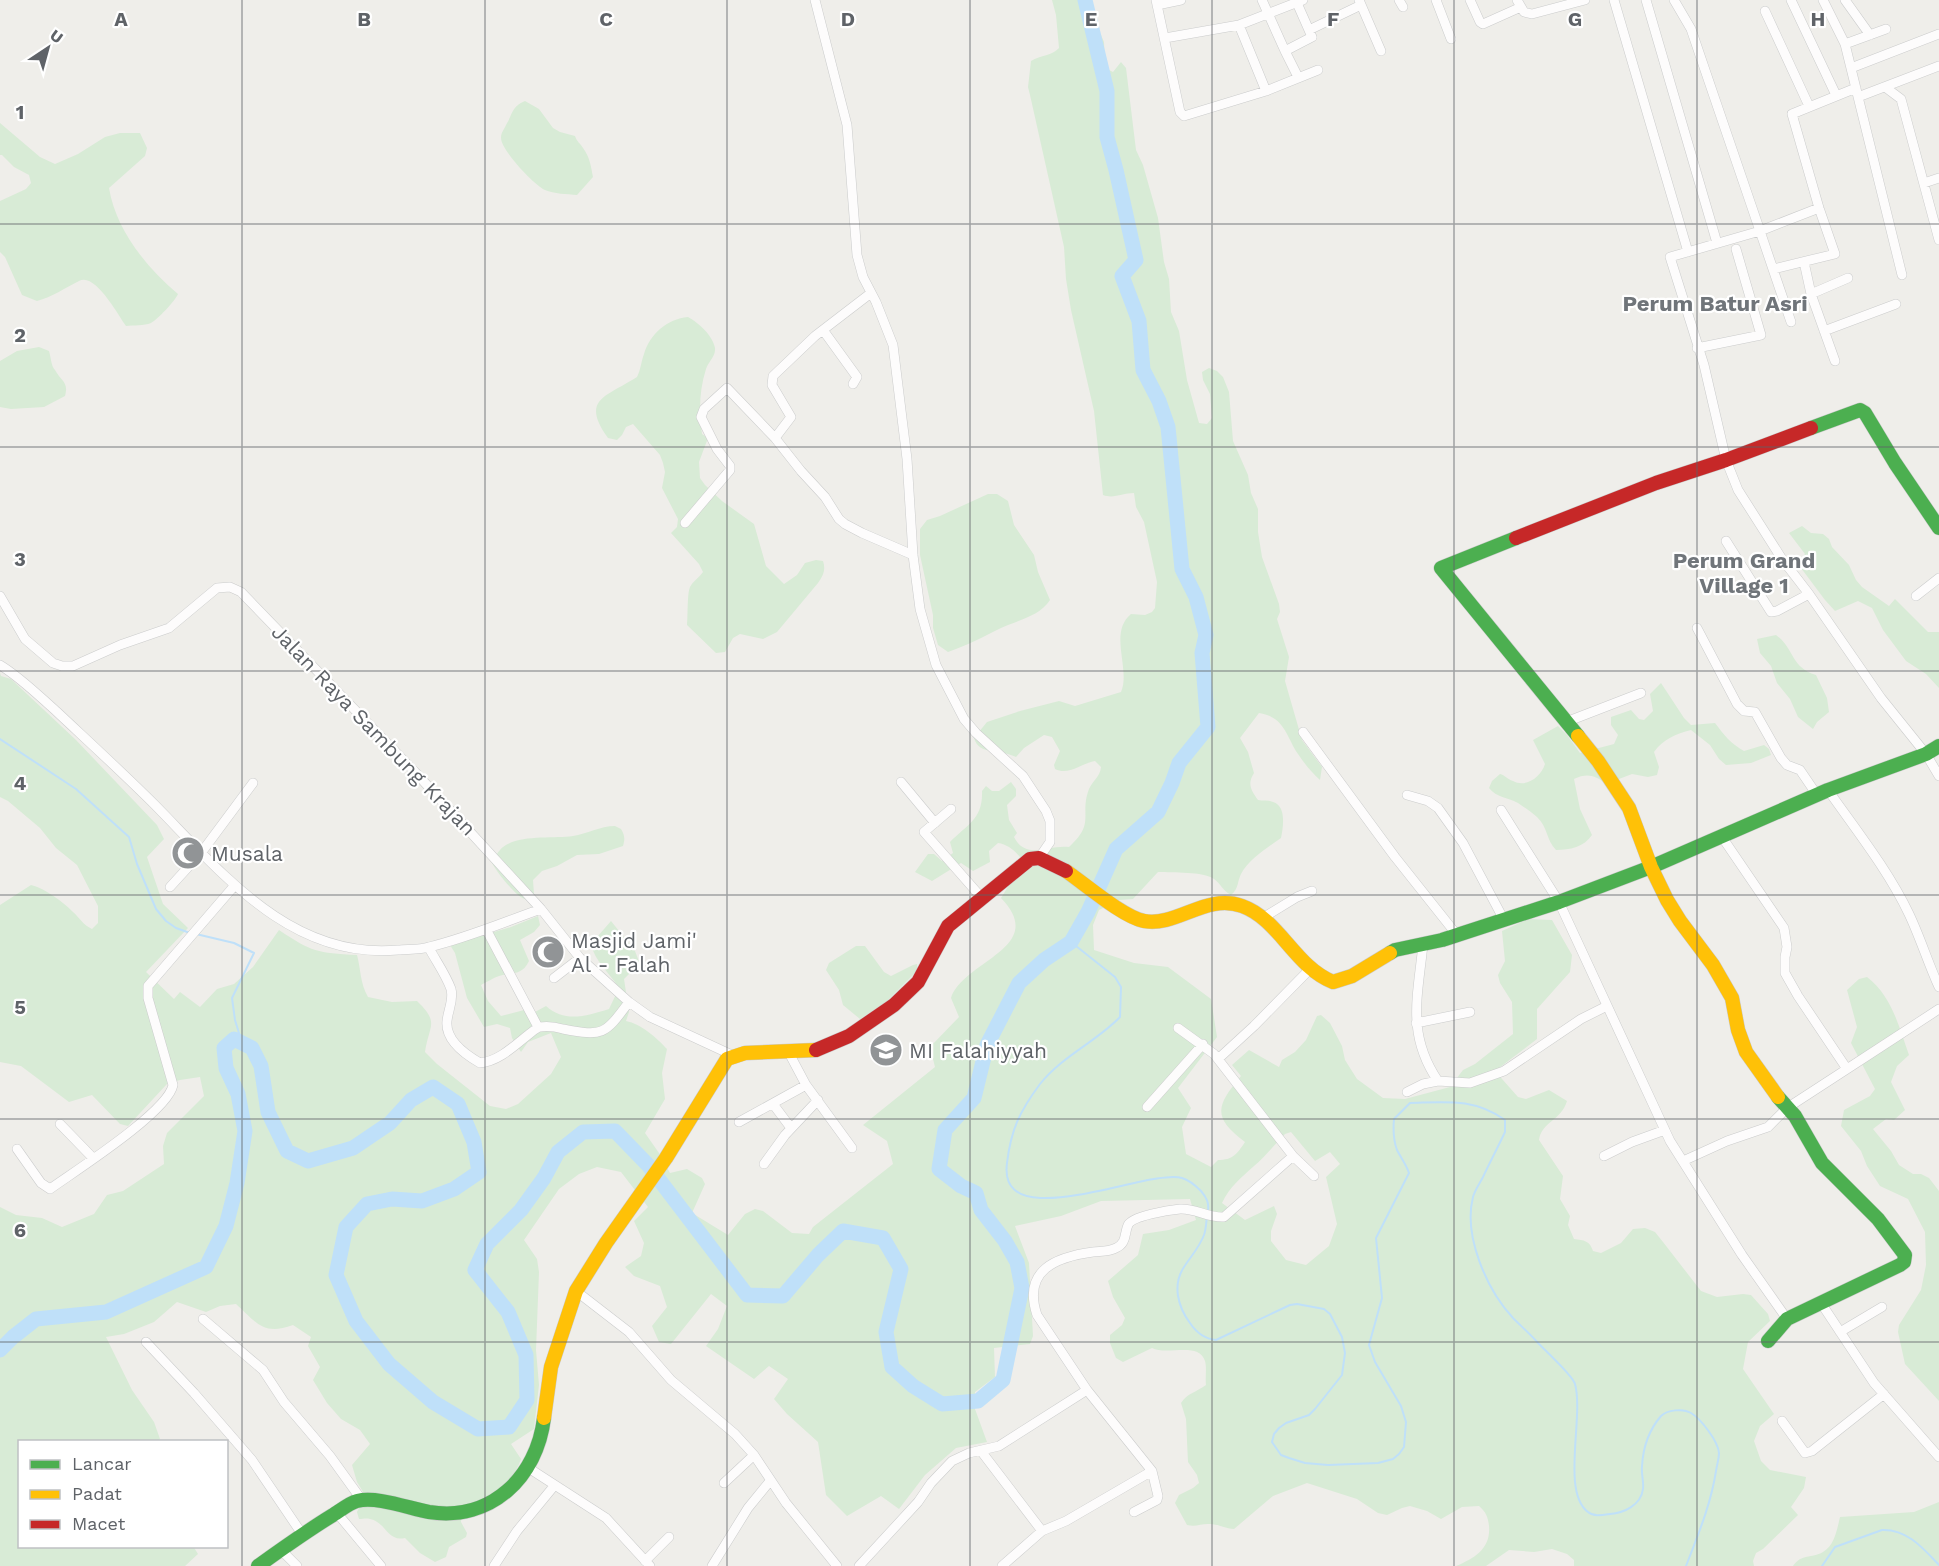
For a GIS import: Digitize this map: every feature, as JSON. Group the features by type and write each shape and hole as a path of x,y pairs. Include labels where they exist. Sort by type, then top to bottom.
{"main road":[{"path":"1768,1341 1787,1319 1900,1265 1904,1262 1905,1255 1878,1219 1822,1163 1795,1116 1746,1052 1738,1030 1732,998 1713,965 1667,900 1651,867 1629,808 1598,761 1440,568 1656,483 1726,460 1860,410 1865,413 1895,463 1939,528"},
{"path":"258,1566 302,1534 361,1499 431,1512 458,1512 477,1509 505,1494 527,1467 542,1436 551,1368 576,1291 606,1243 666,1158 724,1064 732,1055 810,1051 833,1044 895,1005 920,980 940,934 981,897 1030,859 1039,858 1059,866 1137,920 1149,922 1199,906 1230,903 1243,906 1261,919 1310,969 1333,982 1352,976 1395,950 1457,935 1504,920 1651,867 1823,792 1926,754 1939,746"}],"street":[{"path":"815,0 847,125 857,255 863,277 893,345 908,459 920,609 936,665 954,703 976,733 1023,776 1046,811 1050,821 1050,842 1039,858"},
{"path":"1181,0 1157,2 1180,112 1184,116 1266,91 1318,70"},
{"path":"1262,0 1298,77"},
{"path":"1436,0 1451,39"},
{"path":"1470,0 1479,22 1483,24 1519,4 1524,12 1532,14 1585,0"},
{"path":"1614,0 1688,252"},
{"path":"1646,0 1717,243"},
{"path":"1674,0 1690,30 1791,322"},
{"path":"1791,0 1836,95"},
{"path":"1823,0 1845,44 1902,275"},
{"path":"1845,0 1870,35"},
{"path":"1165,38 1239,25 1300,2 1311,39 1285,51"},
{"path":"1308,30 1360,2 1381,51"},
{"path":"1765,11 1809,106"},
{"path":"1239,25 1266,91"},
{"path":"1845,44 1886,29"},
{"path":"1851,68 1939,34"},
{"path":"1773,269 1835,254 1792,114 1836,95 1885,87 1939,66"},
{"path":"1885,87 1901,99 1939,240"},
{"path":"1924,183 1939,178"},
{"path":"1819,208 1760,231 1670,257 1709,382 1726,460 1738,490 1782,560 1809,594 1881,698 1926,754 1939,776"},
{"path":"1697,348 1761,335 1736,249"},
{"path":"1804,262 1811,294 1835,361"},
{"path":"1811,294 1848,278"},
{"path":"775,438 792,417 772,385 774,376 823,330 871,292"},
{"path":"1824,331 1896,304"},
{"path":"823,330 857,377 853,384"},
{"path":"685,523 730,470 730,466 717,449 701,417 704,409 727,388 775,438 825,497 839,519 862,533 914,555"},
{"path":"1726,541 1771,612 1809,594"},
{"path":"1916,596 1939,578"},
{"name":"Jalan Raya Sambung Krajan","path":"0,596 25,639 52,663 73,666 120,645 169,628 217,588 230,587 241,592 415,772 541,909 580,958 629,1002 650,1017 732,1055"},
{"path":"1697,628 1741,709 1755,712 1781,758 1787,765 1800,770 1823,792 1883,870 1909,914 1939,987"},
{"path":"0,665 29,687 117,767 235,885 261,906 314,939 352,949 386,951 429,948 541,909"},
{"path":"1566,722 1641,693"},
{"path":"1303,732 1395,857 1457,935"},
{"path":"901,782 934,823"},
{"path":"170,887 201,853 253,783"},
{"path":"1407,795 1428,801 1438,808 1462,843 1504,920"},
{"path":"951,809 924,833 981,897"},
{"path":"1501,810 1559,902 1665,1130 1742,1255 1787,1319"},
{"path":"1722,837 1784,928 1787,947 1785,973 1847,1069"},
{"path":"17,1149 44,1186 50,1189 154,1113 169,1096 173,1088 147,991 148,986 235,885"},
{"path":"1261,919 1297,897 1312,891"},
{"path":"486,929 538,1027"},
{"path":"1423,944 1416,1023 1420,1046 1438,1081"},
{"path":"429,948 450,988 452,998 446,1023 450,1035 456,1045 480,1063 493,1060 538,1027 553,1027 585,1033 604,1031 610,1027 629,1002"},
{"path":"554,978 580,958"},
{"path":"1218,1059 1310,969"},
{"path":"1407,1092 1423,1084 1438,1081 1470,1083 1504,1071 1581,1019 1607,1006"},
{"path":"1683,1161 1768,1126 1787,1108 1939,1009"},
{"path":"1416,1023 1470,1012"},
{"path":"1178,1028 1203,1044 1218,1059 1293,1156 1314,1176"},
{"path":"1147,1107 1203,1044"},
{"path":"789,1053 807,1085 852,1148"},
{"path":"739,1122 807,1085"},
{"path":"764,1164 791,1128 818,1100"},
{"path":"773,1104 791,1128"},
{"path":"60,1124 93,1158"},
{"path":"1604,1156 1632,1142 1665,1130"},
{"path":"1134,1512 1157,1500 1152,1471 1087,1390 1037,1315 1034,1305 1034,1287 1042,1269 1066,1258 1116,1248 1124,1241 1128,1224 1136,1218 1180,1209 1189,1209 1214,1218 1224,1217 1293,1156"},
{"path":"576,1291 629,1332 671,1380 735,1434 754,1455 770,1481 837,1566"},
{"path":"1821,1303 1874,1383 1939,1457"},
{"path":"1840,1332 1882,1307"},
{"path":"203,1319 263,1370 284,1402 330,1456 361,1499"},
{"path":"146,1342 252,1460 302,1534"},
{"path":"859,1566 918,1503 931,1483 952,1461 969,1453 999,1446 1087,1390"},
{"path":"1782,1421 1805,1453 1812,1451 1884,1394"},
{"path":"981,1451 1042,1531"},
{"path":"724,1483 754,1455"},
{"path":"527,1467 606,1518 647,1564 669,1538"},
{"path":"1002,1566 1042,1531 1066,1521 1152,1471"},
{"path":"712,1566 748,1508 770,1481"},
{"path":"494,1566 518,1531 555,1486"},
{"path":"337,1513 381,1566"},
{"path":"281,1550 297,1566"}],"green space":[{"path":"1052,0 1079,0 1089,24 1101,35 1104,42 1105,68 1113,72 1121,62 1126,68 1136,150 1143,165 1158,218 1164,262 1169,279 1171,312 1179,331 1187,380 1199,423 1207,424 1212,418 1210,394 1202,372 1209,368 1217,371 1223,377 1229,392 1233,441 1248,475 1251,493 1258,509 1258,532 1262,557 1279,604 1280,612 1277,619 1289,657 1285,681 1302,740 1322,767 1320,780 1300,757 1280,723 1268,715 1259,713 1240,738 1248,752 1254,773 1250,784 1253,793 1258,800 1271,801 1280,808 1283,818 1281,838 1249,863 1231,895 1209,876 1158,872 1133,899 1119,900 1099,910 1093,925 1094,950 1134,963 1168,967 1211,999 1217,1037 1178,1088 1191,1108 1182,1127 1186,1154 1211,1167 1218,1160 1227,1159 1237,1153 1245,1142 1227,1125 1221,1111 1226,1095 1241,1076 1232,1065 1249,1050 1279,1067 1282,1060 1295,1052 1306,1040 1317,1016 1321,1015 1330,1023 1342,1046 1345,1060 1357,1079 1383,1098 1405,1099 1450,1087 1463,1070 1475,1064 1513,1034 1512,1002 1500,983 1498,975 1505,961 1502,931 1528,919 1552,920 1572,955 1570,972 1537,1009 1537,1039 1495,1071 1518,1097 1526,1099 1549,1090 1567,1101 1560,1113 1543,1129 1539,1140 1563,1176 1560,1199 1570,1216 1568,1225 1574,1239 1586,1242 1593,1251 1601,1253 1621,1243 1633,1229 1645,1228 1655,1232 1701,1291 1717,1297 1751,1295 1768,1314 1770,1321 1748,1342 1743,1369 1774,1414 1760,1426 1754,1441 1761,1461 1770,1470 1806,1477 1804,1488 1791,1507 1798,1515 1756,1553 1754,1566 1574,1566 1574,1560 1567,1554 1552,1549 1534,1552 1509,1550 1486,1566 1456,1566 1475,1556 1487,1540 1488,1520 1479,1506 1462,1507 1441,1519 1427,1511 1410,1506 1387,1515 1378,1513 1357,1499 1307,1483 1273,1496 1234,1529 1211,1524 1187,1525 1175,1503 1179,1495 1199,1483 1197,1475 1188,1462 1186,1419 1181,1403 1189,1395 1206,1385 1205,1361 1202,1355 1190,1350 1166,1351 1152,1348 1123,1362 1116,1358 1110,1343 1110,1335 1122,1325 1125,1318 1113,1297 1108,1281 1138,1255 1143,1234 1169,1230 1196,1220 1190,1199 1101,1201 1061,1216 1015,1226 1029,1263 1033,1336 1030,1344 994,1348 995,1377 975,1392 975,1409 987,1442 956,1448 925,1475 899,1509 881,1496 847,1516 826,1495 818,1442 774,1399 788,1379 769,1366 754,1379 706,1346 718,1329 727,1306 711,1294 671,1344 659,1342 652,1326 667,1307 660,1286 634,1276 625,1267 641,1256 644,1243 634,1221 648,1207 621,1172 597,1167 579,1174 559,1189 524,1240 537,1259 539,1272 536,1350 539,1385 534,1429 511,1444 521,1459 505,1484 489,1496 462,1508 461,1522 467,1533 466,1537 449,1547 446,1557 435,1562 420,1553 405,1538 390,1535 375,1521 359,1519 357,1512 365,1495 357,1482 352,1465 370,1444 360,1430 341,1419 327,1403 313,1380 320,1367 308,1346 311,1337 293,1325 274,1329 261,1326 236,1304 220,1306 206,1312 177,1302 154,1322 124,1334 106,1337 132,1390 154,1422 160,1439 18,1440 18,1548 194,1548 198,1554 185,1566 0,1566 0,1207 16,1215 42,1218 62,1227 94,1214 107,1195 123,1191 164,1164 163,1146 167,1133 204,1096 200,1077 167,1084 128,1126 120,1124 92,1095 69,1102 21,1066 0,1062 0,905 31,885 59,900 92,929 98,923 98,906 77,865 56,848 40,828 0,797 0,673 1,676 11,679 76,740 157,825 164,839 147,857 163,904 188,928 146,972 174,999 180,992 200,1007 217,989 234,984 253,967 279,930 315,950 357,955 362,982 368,997 392,1002 417,1001 429,1014 431,1020 425,1052 490,1106 506,1109 518,1104 551,1074 561,1057 551,1033 528,1042 521,1052 512,1038 510,1028 497,1024 484,1027 467,998 455,953 450,945 511,927 538,916 540,925 534,932 520,940 529,961 523,969 516,973 499,976 481,985 488,1001 501,1016 528,1009 535,1012 546,1006 561,1015 584,1016 609,1009 619,988 599,962 591,944 611,921 635,951 641,967 624,979 629,1012 626,1021 643,1028 667,1049 662,1073 665,1099 645,1133 670,1173 687,1169 702,1178 705,1184 692,1213 728,1235 745,1214 755,1209 763,1211 792,1233 809,1234 813,1227 893,1164 887,1141 863,1125 935,1067 930,1047 959,1017 951,998 959,985 971,973 1010,942 1015,929 1013,915 1001,898 1009,885 1027,866 1011,848 998,843 989,851 990,862 973,871 961,863 932,881 915,872 928,854 934,854 942,861 953,853 950,842 977,815 982,800 982,791 986,786 992,791 999,791 1011,782 1016,789 1016,796 1007,805 1009,820 1017,833 1014,837 1025,848 1038,850 1069,847 1085,825 1086,798 1101,767 1095,761 1060,771 1055,769 1054,765 1060,751 1052,737 1044,735 1024,748 1016,757 986,750 977,744 974,738 987,722 1020,711 1059,701 1075,706 1121,692 1124,673 1120,641 1124,622 1131,614 1145,615 1155,608 1157,582 1144,522 1136,507 1134,493 1103,495 1094,411 1071,310 1064,247 1028,87 1031,61 1053,53 1059,48","holes":["1291,1132 1315,1161 1330,1152 1340,1164 1326,1177 1337,1224 1329,1246 1306,1265 1286,1260 1271,1241 1271,1231 1277,1214 1274,1206 1245,1220 1222,1203 1236,1183 1285,1134"]},
{"path":"525,101 539,109 553,128 575,136 585,151 593,177 577,195 552,192 540,187 519,167 502,143 502,134 513,111"},
{"path":"0,123 40,157 55,164 78,154 105,137 120,133 140,133 147,148 145,156 109,188 118,218 134,247 178,294 154,321 145,325 126,326 99,288 85,280 37,301 22,295 5,257 0,252 0,201 26,189 31,183 29,175 14,167 0,155"},
{"path":"688,317 705,330 715,348 706,369 701,393 702,434 708,438 699,462 700,478 722,501 754,524 766,566 784,584 797,575 805,563 823,561 824,567 823,575 818,583 777,632 763,639 740,634 733,638 725,652 716,653 687,625 690,587 703,572 699,564 671,533 677,527 678,519 662,488 665,472 660,455 633,424 626,427 617,440 608,438 596,415 600,400 637,377 647,347 655,334 666,324"},
{"path":"39,347 49,351 53,366 65,385 65,396 44,407 11,409 0,407 0,361 17,351"},
{"path":"988,494 997,494 1008,501 1014,525 1034,555 1038,572 1050,600 1035,614 948,652 938,645 933,628 933,615 920,555 920,529 927,520"},
{"path":"1802,526 1811,533 1823,534 1829,539 1832,547 1849,565 1862,587 1889,606 1895,599 1928,632 1939,632 1939,688 1926,674 1906,661 1883,630 1872,608 1858,601 1835,611 1825,600 1798,564 1805,554 1789,533"},
{"path":"1776,635 1787,646 1801,667 1816,675 1827,698 1829,712 1817,722 1813,729 1798,717 1790,699 1777,683 1771,666 1760,653 1757,639"},
{"path":"1661,683 1691,725 1715,723 1728,739 1744,751 1764,745 1769,749 1771,755 1751,763 1726,765 1710,745 1691,730 1670,738 1654,752 1659,767 1657,775 1648,777 1632,774 1606,784 1591,776 1574,779 1580,809 1592,835 1581,845 1566,849 1556,850 1541,821 1535,815 1518,803 1499,796 1489,788 1492,781 1500,774 1518,783 1528,782 1537,777 1545,764 1533,740 1558,726 1580,753 1614,744 1618,735 1611,725 1611,717 1631,710 1639,719 1644,720 1653,711 1650,694"},
{"path":"615,826 621,829 623,834 623,846 599,854 577,855 542,871 533,880 534,894 525,899 512,889 491,861 503,847 518,840 573,836"},
{"path":"856,946 865,946 884,972 891,976 917,964 917,971 887,1001 860,1019 843,1005 839,990 826,970 829,963"},
{"path":"1867,977 1883,993 1889,1003 1909,1055 1897,1066 1891,1082 1905,1110 1894,1120 1886,1119 1873,1129 1899,1165 1913,1174 1921,1174 1929,1178 1939,1191 1939,1401 1905,1364 1898,1332 1899,1325 1921,1290 1926,1265 1925,1232 1908,1199 1880,1186 1867,1166 1861,1151 1841,1126 1844,1110 1870,1096 1875,1089 1851,1043 1857,1027 1847,990 1859,979"},
{"path":"1939,1502 1939,1566 1793,1566 1800,1559 1819,1554 1827,1549 1835,1536 1840,1517 1914,1512"}],"waterway":[{"path":"0,1350 36,1319 106,1312 206,1267 226,1226 237,1183 245,1131 238,1094 226,1068 224,1048 234,1039 252,1048 261,1066 268,1112 287,1151 308,1161 353,1148 390,1123 411,1100 433,1087 458,1104 474,1142 479,1172 454,1189 422,1201 392,1199 367,1204 346,1227 336,1275 356,1321 389,1364 433,1402 478,1429 509,1427 527,1400 526,1355 508,1312 475,1270 487,1244 521,1210 544,1178 558,1152 583,1132 615,1131 648,1165 747,1295 783,1296 818,1255 843,1231 883,1238 901,1269 886,1332 892,1367 913,1386 942,1404 978,1401 1003,1380 1022,1288 1017,1262 1005,1241 981,1210 976,1193 961,1186 939,1169 945,1130 974,1098 987,1045 1019,983 1044,960 1071,942 1088,912 1116,849 1158,812 1179,763 1208,727 1202,653 1206,635 1196,597 1182,569 1168,427 1159,401 1143,370 1139,321 1122,276 1136,260 1107,137 1107,91 1085,0"},
{"path":"0,739 76,789 129,837 137,864 156,909 166,921 190,933"},
{"path":"196,934 234,943 254,953 232,998 235,1020 242,1043"},
{"path":"1071,942 1115,977 1121,987 1120,1017 1058,1065 1040,1084 1027,1103 1014,1130 1009,1151 1007,1163 1010,1185 1025,1196 1049,1198 1078,1195 1164,1178 1182,1178 1192,1183 1203,1194 1208,1203 1208,1211"},
{"path":"1207,1217 1204,1235 1180,1274 1177,1288 1182,1310 1198,1332 1216,1340 1290,1305 1297,1304 1324,1309 1330,1314 1342,1337 1345,1353 1342,1375 1309,1415 1286,1423 1274,1434 1272,1442 1281,1455 1305,1463 1328,1465 1378,1463 1393,1459 1404,1447 1406,1422 1401,1406 1375,1362 1369,1345 1382,1298 1376,1238 1409,1173 1397,1150 1394,1119 1410,1103 1448,1102 1482,1108 1505,1120 1505,1132 1476,1189 1471,1212 1474,1245 1486,1278 1513,1318 1565,1370 1575,1384 1577,1415 1574,1471 1580,1502 1588,1512 1593,1515 1615,1513 1626,1510 1639,1500 1643,1489 1642,1469 1645,1446 1653,1427 1661,1416 1675,1410 1688,1411 1708,1431 1719,1453 1707,1507 1686,1566"},
{"path":"1822,1566 1835,1547 1882,1530 1907,1536 1921,1546 1939,1565"}],"traffic: fast":[{"path":"1811,428 1860,410 1865,413 1895,463 1939,528"},
{"path":"1516,538 1441,568 1578,736"},
{"path":"1390,953 1442,940 1559,902 1651,867 1828,790 1926,754 1939,746"},
{"path":"1768,1341 1787,1319 1900,1265 1904,1262 1905,1255 1878,1219 1822,1163 1795,1116 1778,1097"},
{"path":"258,1566 314,1527 357,1501 383,1501 429,1512 451,1513 472,1510 491,1502 507,1491 532,1459 540,1439 544,1418"}],"traffic: slow":[{"path":"1578,736 1598,761 1629,808 1651,867 1667,900 1713,965 1732,998 1738,1030 1746,1052 1778,1097"},
{"path":"1066,871 1115,907 1144,921 1156,922 1216,904 1229,903 1242,906 1255,912 1266,921 1308,966 1333,982 1352,976 1390,953"},
{"path":"544,1418 551,1367 576,1291 606,1243 666,1158 727,1059 745,1053 816,1050"}],"traffic: jam":[{"path":"1516,538 1656,483 1811,428"},
{"path":"816,1050 849,1036 894,1005 918,982 948,926 1030,859 1039,858 1066,871"}],"place":[{"name":"Musala","path":"188,853"},
{"name":"Masjid Jami' Al - Falah","path":"548,952"},
{"name":"MI Falahiyyah","path":"886,1050"}],"district":[{"name":"Perum Batur Asri","path":"1715,303"},
{"name":"Perum Grand Village 1","path":"1744,572"}]}
